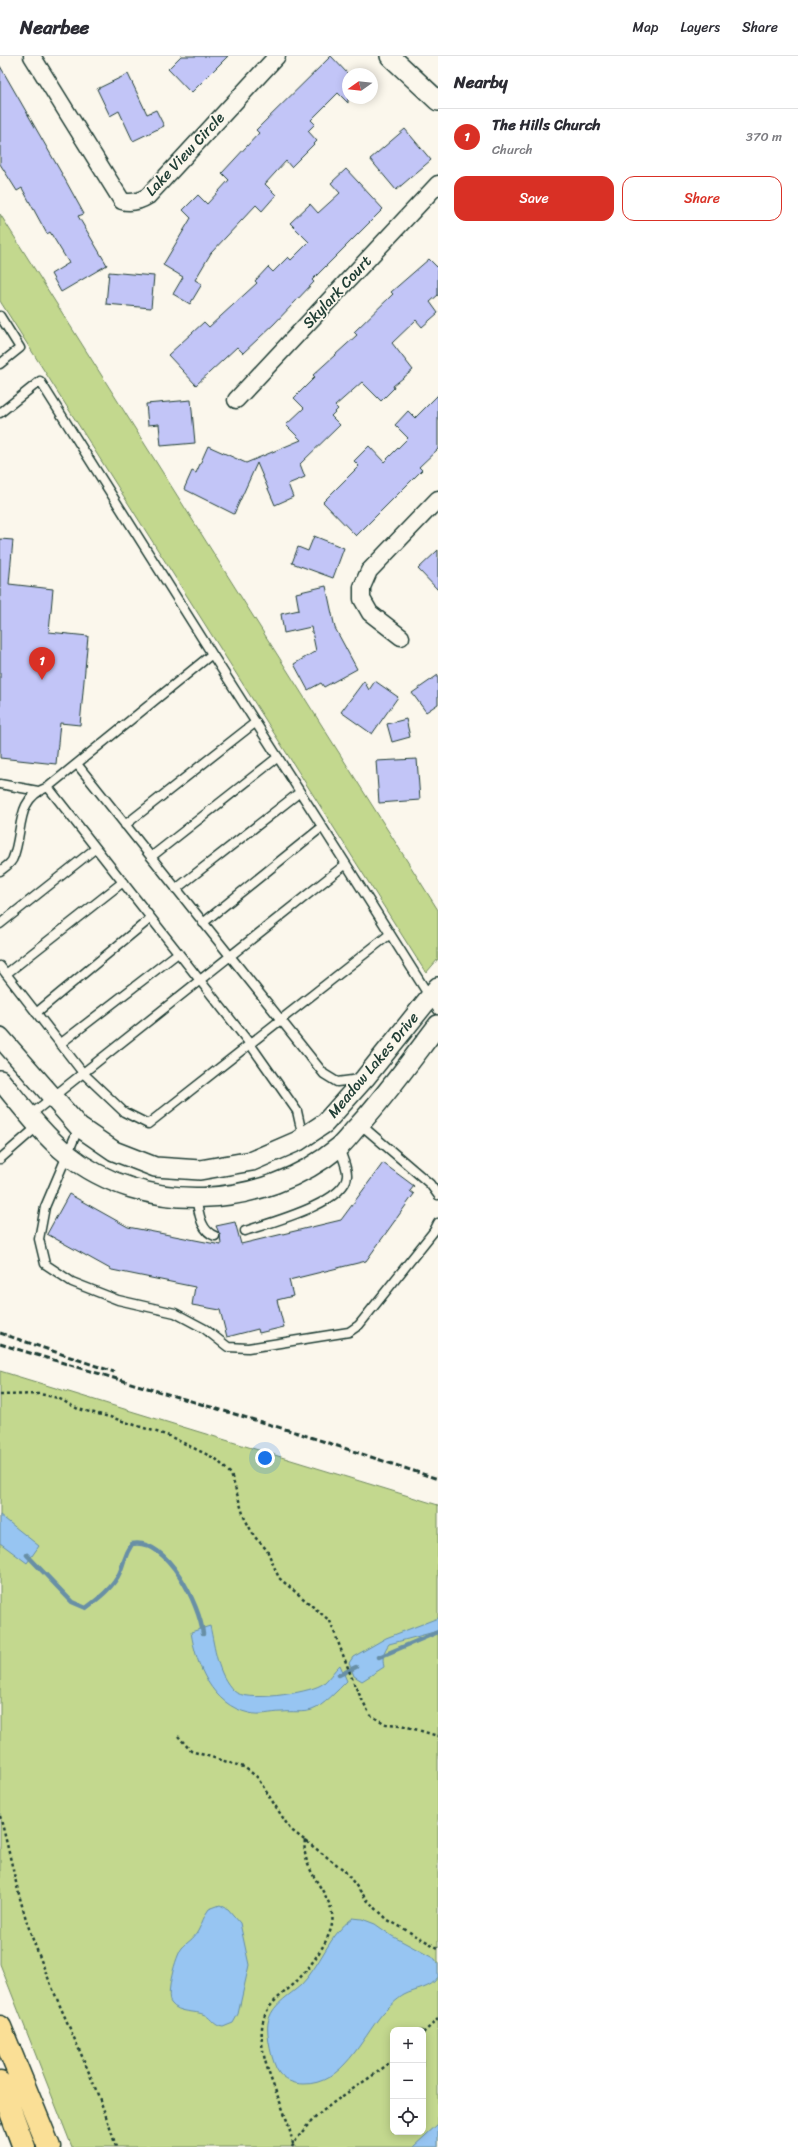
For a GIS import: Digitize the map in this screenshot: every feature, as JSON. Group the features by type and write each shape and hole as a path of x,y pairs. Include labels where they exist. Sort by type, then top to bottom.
{"highway":[{"path":"0,2027 49,2147"},
{"path":"0,2083 24,2147"}],"street":[{"name":"Lake View Circle","path":"32,56 122,201 128,203 140,201 148,196 276,56"},
{"path":"390,56 438,101"},
{"name":"Skylark Court","path":"236,400 438,184"},
{"path":"401,638 370,613 362,599 362,588 369,571 438,499"},
{"name":"Meadow Lakes Drive","path":"0,1036 79,1127 114,1151 154,1167 196,1170 252,1161 303,1138 325,1123 435,998"},
{"name":"Meadow Lakes Drive","path":"0,1080 34,1120 67,1154 115,1184 150,1194 182,1198 196,1198 243,1191 275,1184 306,1168 339,1147 360,1124 438,1025"}],"lane":[{"path":"0,316 20,348 0,364"},
{"path":"0,413 40,381 390,934 435,998"},
{"path":"0,784 38,790 48,787 212,654"},
{"path":"125,825 256,722"},
{"path":"151,857 278,756"},
{"path":"77,764 324,1074 337,1082 365,1078"},
{"path":"48,787 250,1044 297,1111 303,1138"},
{"path":"0,871 13,860 24,807 38,790"},
{"path":"176,889 300,792"},
{"path":"203,923 322,827"},
{"path":"0,924 96,848"},
{"path":"0,1159 53,1097 346,864"},
{"path":"6,974 123,882"},
{"path":"36,1013 151,918"},
{"path":"0,966 83,1073 124,1112 148,1124 390,934"},
{"path":"60,1044 178,953"},
{"path":"360,1124 430,1184 438,1195"},
{"path":"79,1127 45,1207 39,1239 45,1264 72,1282 118,1300 175,1313 205,1328 228,1347 248,1348 349,1332 359,1325 434,1231 438,1223"},
{"path":"245,1231 309,1209 337,1194 344,1187 348,1175 339,1147"},
{"path":"196,1198 201,1221 210,1234 215,1236"}],"path":[{"path":"0,1395 40,1394 58,1398 78,1409 110,1417 169,1436 216,1459 230,1474 244,1517 254,1536 267,1550 279,1578 330,1621 355,1686 370,1715 386,1724 400,1725 438,1736"},
{"path":"178,1736 191,1751 203,1757 244,1767 257,1777 287,1825 344,1870 367,1900 388,1920 438,1948"},
{"path":"0,1816 11,1856 21,1906 37,1950 92,2080 116,2147"},
{"path":"292,2146 286,2118 271,2082 263,2047 262,2028 265,2012 271,2003 301,1976 320,1949 332,1926 331,1908 311,1874 306,1860 305,1840"},
{"path":"426,2030 438,2019"},
{"path":"292,2146 313,2121 340,2097 390,2062"}],"green space":[{"path":"0,214 438,910 438,959 426,973 0,301"},
{"path":"0,1371 438,1505 438,2147 72,2147 0,1964"}],"water":[{"path":"0,1515 39,1546 27,1563 0,1543"},
{"path":"438,1618 438,1631 389,1644 385,1650 383,1661 384,1667 362,1681 354,1676 349,1663 353,1657 386,1638"},
{"path":"210,1626 220,1669 228,1684 234,1691 241,1695 277,1696 314,1688 324,1683 340,1665 347,1681 325,1702 309,1711 257,1714 236,1709 225,1702 208,1682 193,1645 191,1632"},
{"path":"220,1905 228,1909 240,1923 249,1965 238,2014 233,2023 223,2027 215,2024 205,2015 178,2009 171,2003 169,1992 174,1966 182,1948 196,1934 209,1909"},
{"path":"353,1918 362,1919 375,1924 392,1936 435,1959 438,1964 438,1977 431,1984 404,1995 390,2006 383,2013 350,2059 329,2077 317,2082 303,2084 286,2080 276,2069 270,2049 268,2023 270,2017 277,2006 308,1977 331,1941"},
{"path":"438,2124 438,2147 413,2147"}],"building":[{"path":"181,56 228,56 191,93 168,69"},
{"path":"331,56 342,68 342,97 338,93 311,120 315,124 308,131 317,141 291,167 286,161 265,184 276,195 262,211 256,205 211,253 195,280 202,284 190,304 173,294 183,277 163,265 191,218 183,210 198,195 207,204 229,180 222,173 259,133 256,130"},
{"path":"0,66 84,214 78,216 107,265 61,292 51,274 69,263 50,232 47,234 22,188 17,191 0,164"},
{"path":"128,74 147,114 156,110 164,126 133,141 119,111 110,116 97,89"},
{"path":"405,129 431,160 396,190 370,159"},
{"path":"346,169 383,209 312,280 314,282 274,324 243,353 237,347 196,385 168,355 204,322 209,327 257,283 255,281 268,267 273,272 288,257 291,260 309,242 290,223 310,204 318,213 340,193 331,183"},
{"path":"429,259 438,268 438,295 430,302 438,313 422,327 416,320 392,343 413,370 393,386 394,388 381,401 362,382 335,406 338,409 331,416 340,425 300,464 305,477 288,484 293,497 275,505 257,463 234,514 184,489 192,471 196,473 208,446 246,463 301,440 286,425 304,408 294,398 315,377 313,375 357,335 354,332 393,294 391,292"},
{"path":"109,272 154,276 151,308 106,304"},
{"path":"438,395 438,449 419,467 422,470 356,536 323,502 359,466 354,461 369,446 384,462 408,438 395,425 408,411 415,418"},
{"path":"191,400 195,443 161,446 159,424 148,425 146,404"},
{"path":"314,536 344,548 333,578 292,563 298,547 308,551"},
{"path":"0,539 13,540 9,584 53,589 49,632 88,636 80,725 60,723 56,764 0,758"},
{"path":"438,550 438,590 418,569"},
{"path":"326,586 335,628 357,669 324,687 321,683 308,690 294,664 316,651 311,627 284,633 281,614 299,610 296,593"},
{"path":"438,675 438,704 426,712 412,693"},
{"path":"364,681 369,690 375,681 398,697 372,734 341,712"},
{"path":"406,719 410,737 392,742 387,724"},
{"path":"417,759 420,800 379,803 376,761"},
{"path":"383,1163 414,1186 410,1191 414,1194 366,1261 289,1280 293,1296 277,1300 284,1327 259,1333 258,1329 227,1337 220,1310 192,1305 195,1287 112,1270 47,1234 69,1194 128,1227 221,1245 220,1235 216,1226 235,1222 241,1244 341,1220"}],"waterway":[{"path":"27,1555 72,1602 86,1608 96,1601 114,1583 132,1544 145,1545 157,1551 169,1562 180,1576 196,1607 203,1634"},
{"path":"379,1657 438,1632"},
{"path":"339,1675 356,1667"}],"railway":[{"path":"0,1333 114,1372"},
{"path":"0,1344 298,1433 438,1479"}],"place":[{"name":"The Hills Church","path":"42,680"}]}
